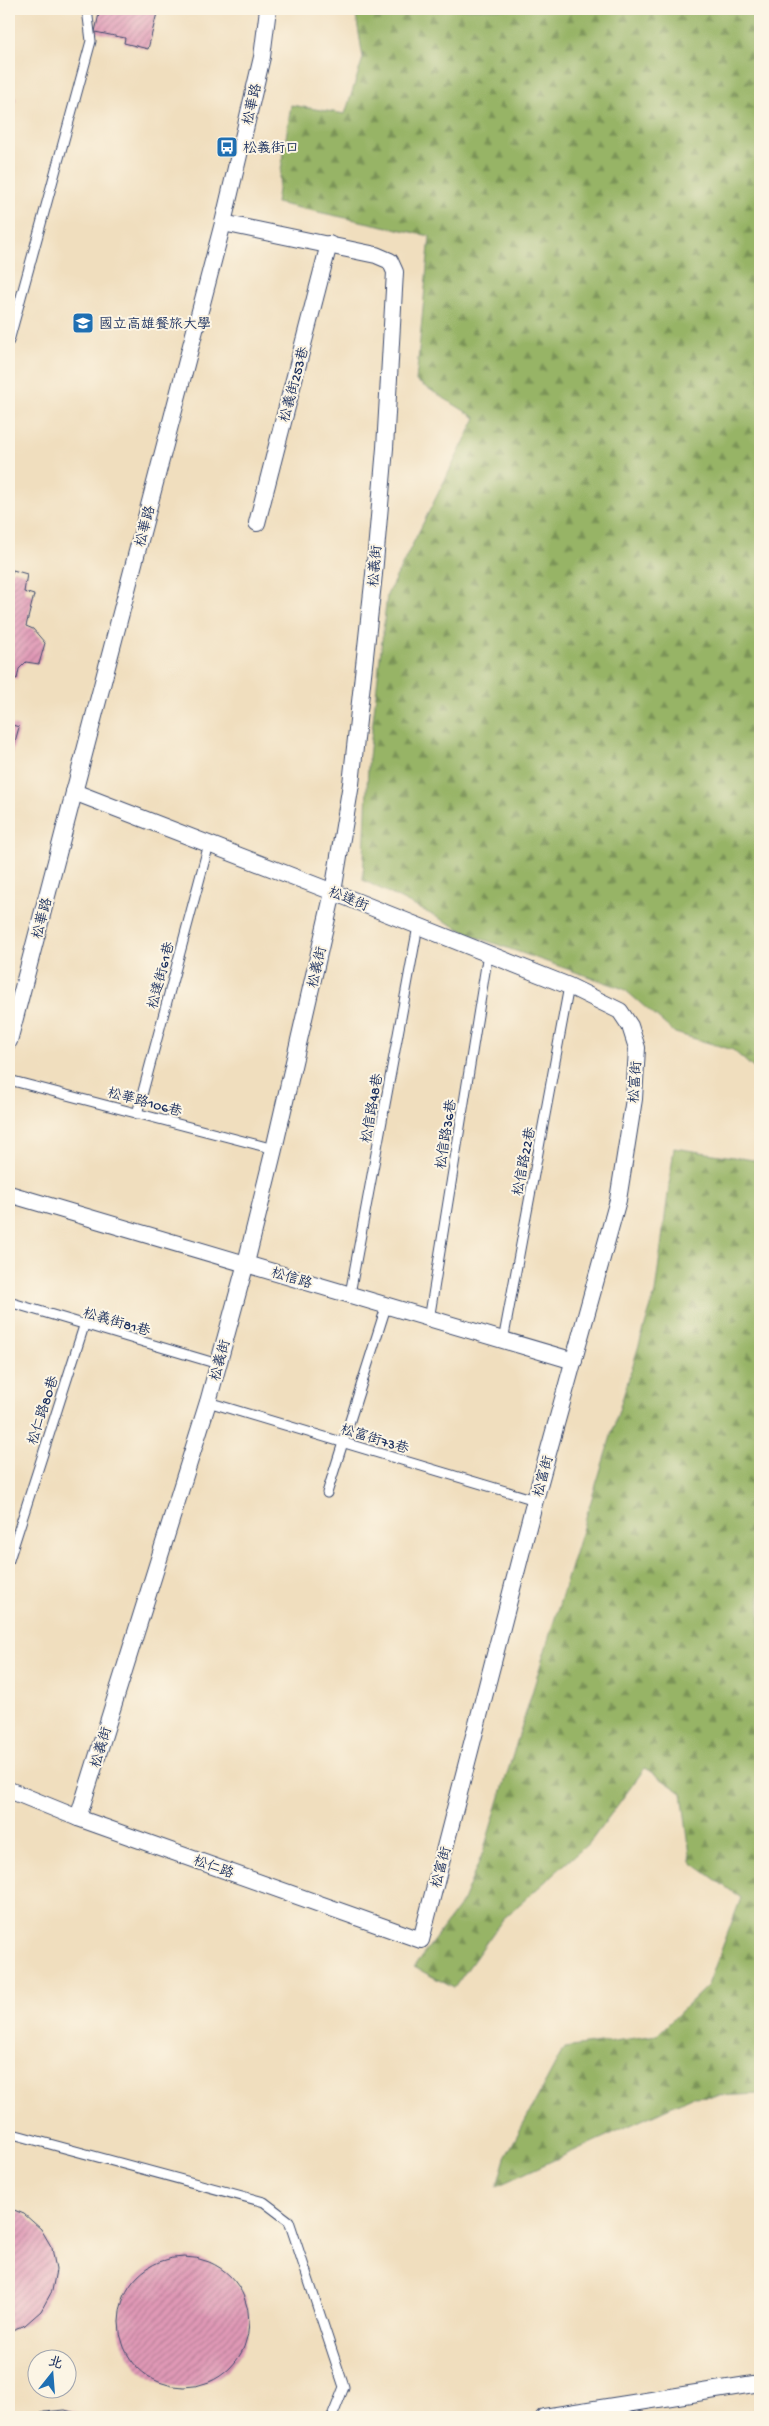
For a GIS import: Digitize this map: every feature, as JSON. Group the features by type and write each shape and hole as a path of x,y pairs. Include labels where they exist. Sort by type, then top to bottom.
{"street":[{"name":"松華路","path":"9,1041 223,223 262,57 268,9"},
{"name":"松義街","path":"78,1818 208,1402 246,1263 274,1150 333,892 351,784 374,574 385,448 395,272 390,261 376,254 223,223"},
{"name":"松義街253巷","path":"257,523 329,244"},
{"name":"松達街","path":"74,792 488,953 570,986 620,1010"},
{"name":"松富街","path":"420,1940 535,1500 618,1200 634,1099 637,1048 630,1026 620,1010"},
{"name":"松信路","path":"9,1194 350,1294 429,1320 574,1361"},
{"name":"松仁路","path":"9,1790 78,1818 420,1940"},
{"path":"544,2417 622,2410 760,2383"}],"lane":[{"path":"9,341 91,41 87,9"},
{"name":"松達街61巷","path":"137,1114 209,844"},
{"name":"松信路48巷","path":"350,1294 418,926"},
{"name":"松信路36巷","path":"429,1320 488,953"},
{"name":"松信路22巷","path":"503,1341 570,986"},
{"name":"松華路106巷","path":"9,1080 274,1150"},
{"name":"松義街81巷","path":"9,1302 84,1326 218,1364"},
{"path":"328,1493 386,1307"},
{"name":"松仁路80巷","path":"9,1560 84,1326"},
{"name":"松富街73巷","path":"208,1402 535,1500"},
{"path":"9,2133 264,2202 288,2222 344,2387 332,2417"}],"green space":[{"path":"355,9 760,9 760,1074 733,1050 675,1033 624,989 476,937 363,880 368,766 387,595 476,418 416,381 430,236 276,203 291,105 345,114 363,58"},
{"path":"674,1148 760,1161 760,2094 692,2097 497,2186 505,2158 564,2048 657,2035 708,1985 741,1898 691,1862 682,1793 645,1768 591,1841 503,1919 454,1988 414,1967 463,1901 483,1852 655,1293"}],"building":[{"path":"100,9 158,9 148,49 124,43 125,38 95,32"},
{"path":"9,96 16,98 9,125"},
{"path":"13,570 27,574 24,592 34,595 26,626 33,629 45,643 39,664 26,662 19,669 17,679 9,676 9,579"},
{"path":"9,724 19,727 12,753 9,752"},
{"path":"9,2208 24,2214 41,2229 52,2248 56,2270 52,2291 41,2311 25,2325 9,2331"},
{"path":"184,2257 197,2258 209,2262 230,2276 244,2297 248,2309 248,2335 244,2347 230,2368 209,2382 197,2386 184,2387 171,2386 159,2382 138,2368 124,2347 120,2335 119,2322 120,2309 124,2297 138,2276 159,2262 171,2258"},
{"path":"65,2410 91,2417 32,2417 44,2412"}],"place":[{"name":"松義街口","path":"227,147"},
{"name":"國立高雄餐旅大學","path":"83,323"}]}
